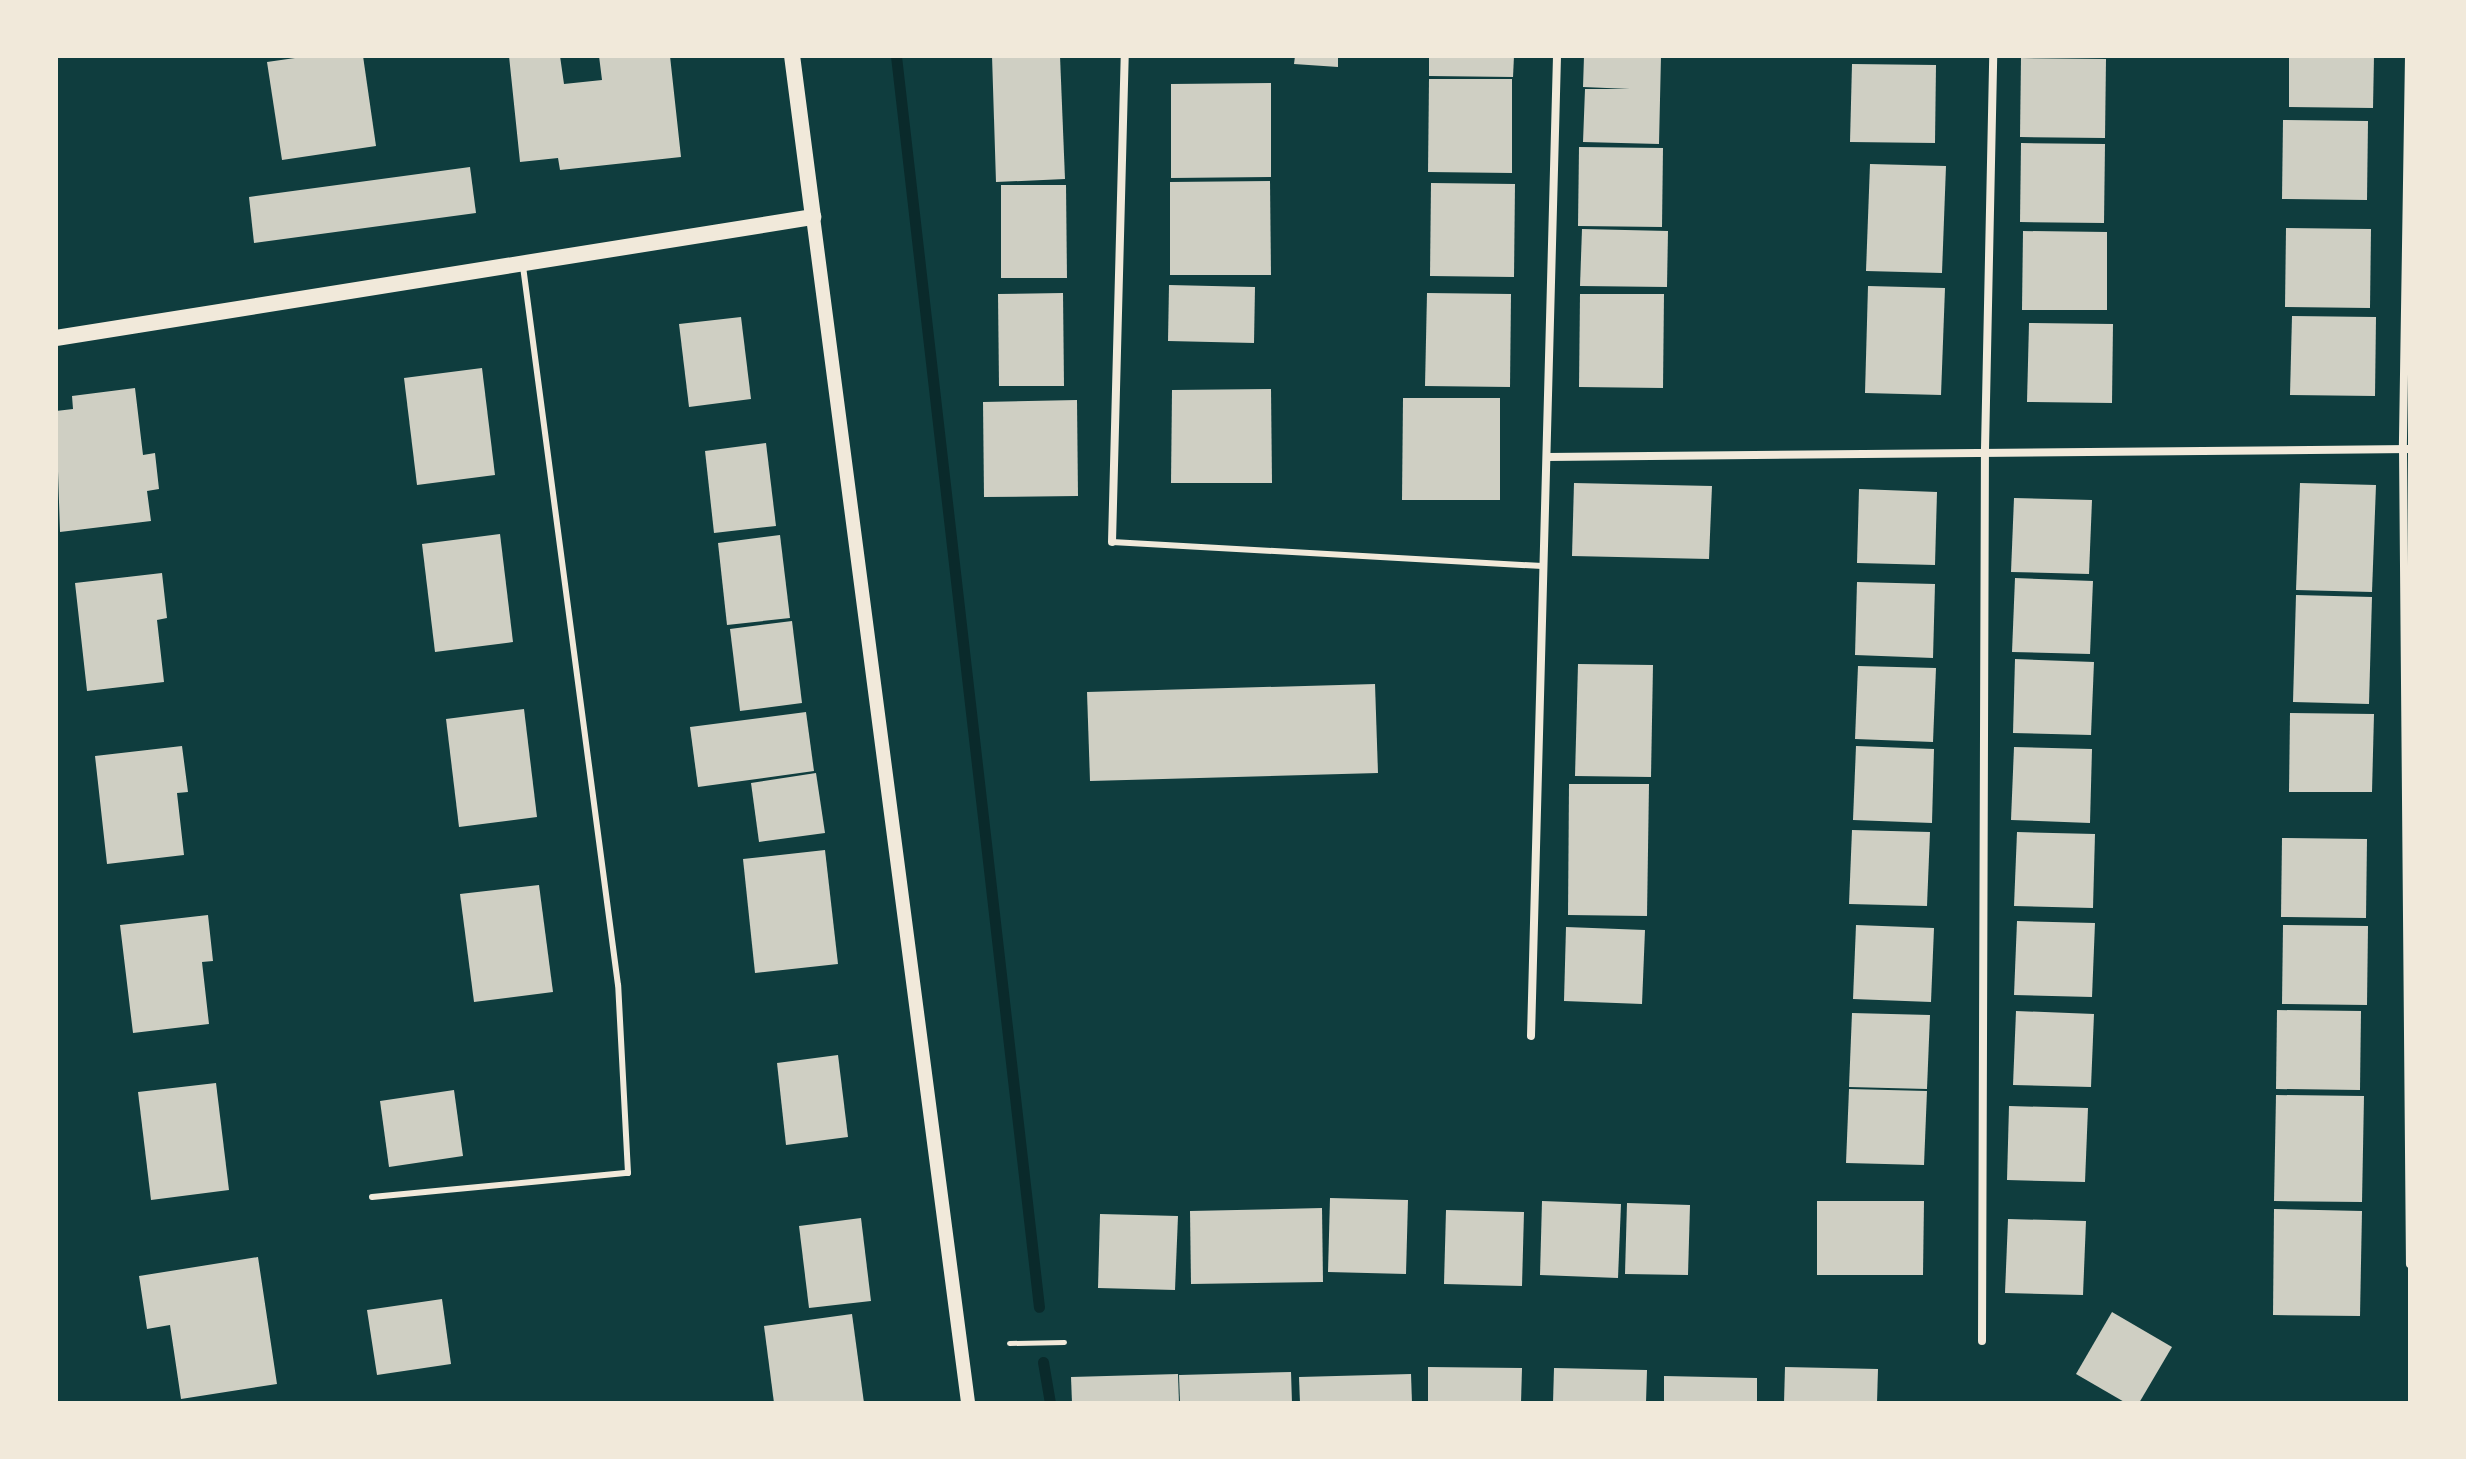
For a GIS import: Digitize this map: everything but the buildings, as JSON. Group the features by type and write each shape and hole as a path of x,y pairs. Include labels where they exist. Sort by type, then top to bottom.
{"main road":[{"path":"56,338 813,217 792,56"}],"street":[{"path":"1112,542 1125,56"},
{"path":"1531,1036 1557,56"},
{"path":"1982,1341 1985,449 1993,56"},
{"path":"2409,56 2406,449 2410,1264"},
{"path":"813,217 968,1403"},
{"path":"1547,457 1985,449 2406,449"}],"lane":[{"path":"372,1197 628,1173 618,985 523,262"},
{"path":"1112,542 1542,566"}],"path":[{"path":"1009,1343 1064,1342"}],"waterway":[{"path":"896,56 1039,1307"},
{"path":"1043,1362 1050,1403"}]}
